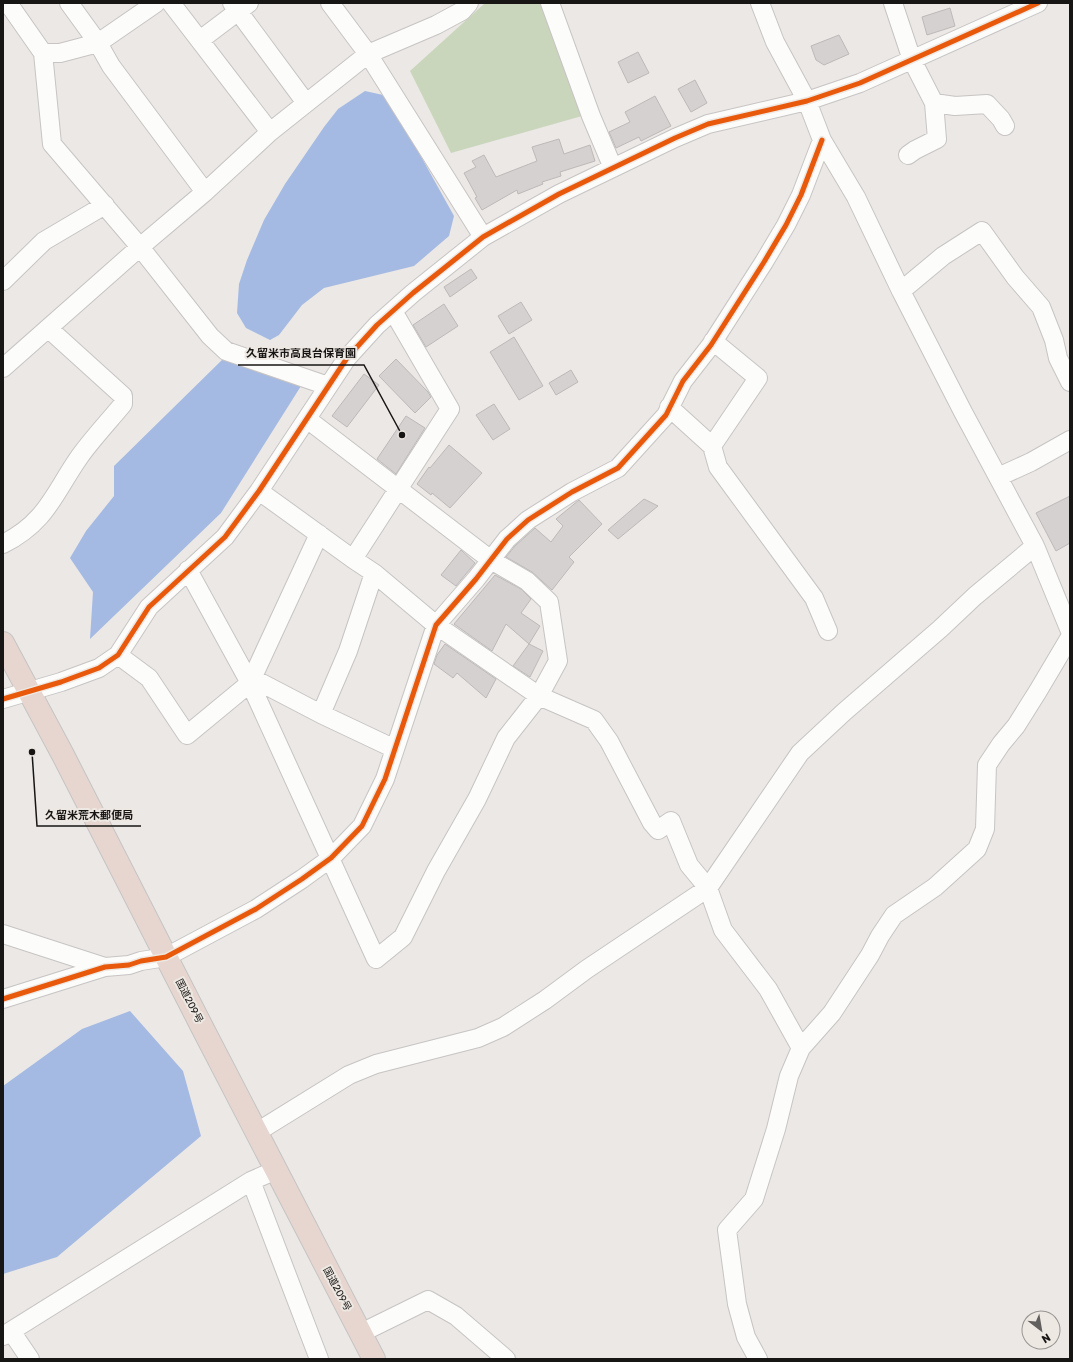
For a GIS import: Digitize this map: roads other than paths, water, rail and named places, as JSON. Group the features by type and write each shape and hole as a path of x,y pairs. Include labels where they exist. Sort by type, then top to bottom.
{"highway":[{"name":"国道209号","path":"3,643 30,691 374,1359"}],"street":[{"path":"8,3 43,53 52,144 140,247 210,336 226,351 328,386"},
{"path":"69,3 98,43 112,66 204,192"},
{"path":"43,53 60,53 98,43 156,3"},
{"path":"171,3 270,132"},
{"path":"330,3 368,54 483,237"},
{"path":"3,368 204,192 270,132 368,54 436,25 462,11 468,3"},
{"path":"550,3 591,116 612,168"},
{"path":"760,3 775,42 807,101 822,140 856,197 901,291 963,412 1035,546 1070,631"},
{"path":"893,3 912,60 934,102 937,139 908,155"},
{"path":"3,699 61,682 99,668 118,655 149,607 225,537 260,491 347,358 377,325 413,293 483,237 559,194 675,138 708,124 807,101 860,83 1038,3"},
{"path":"200,40 240,6 306,103"},
{"path":"934,102 955,106 987,104 1001,119 1005,126"},
{"path":"3,1000 105,967 129,965 141,961 166,957 256,909 331,858 362,826 385,779 436,625 507,539 528,520 572,492 618,468 666,415 683,381 714,341 786,225 801,195 822,140"},
{"path":"3,281 44,241 105,205"},
{"path":"901,291 943,256 982,231 1015,277 1041,307 1054,340 1058,358 1069,379"},
{"path":"353,559 450,409 394,311"},
{"path":"3,544 18,537 34,524 45,512 80,455 123,404 123,396 48,329"},
{"path":"712,446 758,378 714,341"},
{"path":"669,407 712,446 718,467 814,598 828,631"},
{"path":"188,570 251,680 376,959 403,937 436,871 477,799 506,738 539,696 558,661 549,602 527,581 491,560 306,419"},
{"path":"998,477 1031,462 1070,440"},
{"path":"260,491 374,573 436,625 539,696 594,720 609,741 652,823 658,830 671,821 689,865 708,888 723,930 768,989 801,1048"},
{"path":"118,655 149,678 187,734 251,680 319,534"},
{"path":"257,1132 349,1075 376,1064 478,1038 503,1027 545,1000 612,952 708,888 800,753 849,707 940,629 975,596 1035,546"},
{"path":"321,714 348,651 374,573"},
{"path":"758,1359 746,1337 737,1304 727,1230 754,1199 776,1129 789,1076 801,1048 832,1013 894,915 935,887 976,849 985,829 987,765 1001,744 1016,726 1035,697 1070,637"},
{"path":"251,680 395,749"},
{"path":"3,934 105,967"},
{"path":"30,1359 7,1334 251,1181 276,1170"},
{"path":"251,1181 319,1359"},
{"path":"361,1333 428,1300 456,1316 506,1359"}],"water":[{"path":"365,91 383,95 398,115 454,216 449,236 414,266 324,288 302,305 279,335 270,340 246,328 237,313 239,284 247,260 264,220 285,184 324,127 338,109"},
{"path":"223,359 301,386 221,513 90,639 93,592 70,558 86,531 114,496 114,466"},
{"path":"130,1011 183,1071 201,1136 57,1257 3,1274 3,1086 82,1029"}],"place":[{"name":"久留米市高良台保育園","path":"402,435"},
{"name":"久留米荒木郵便局","path":"32,752"}]}
